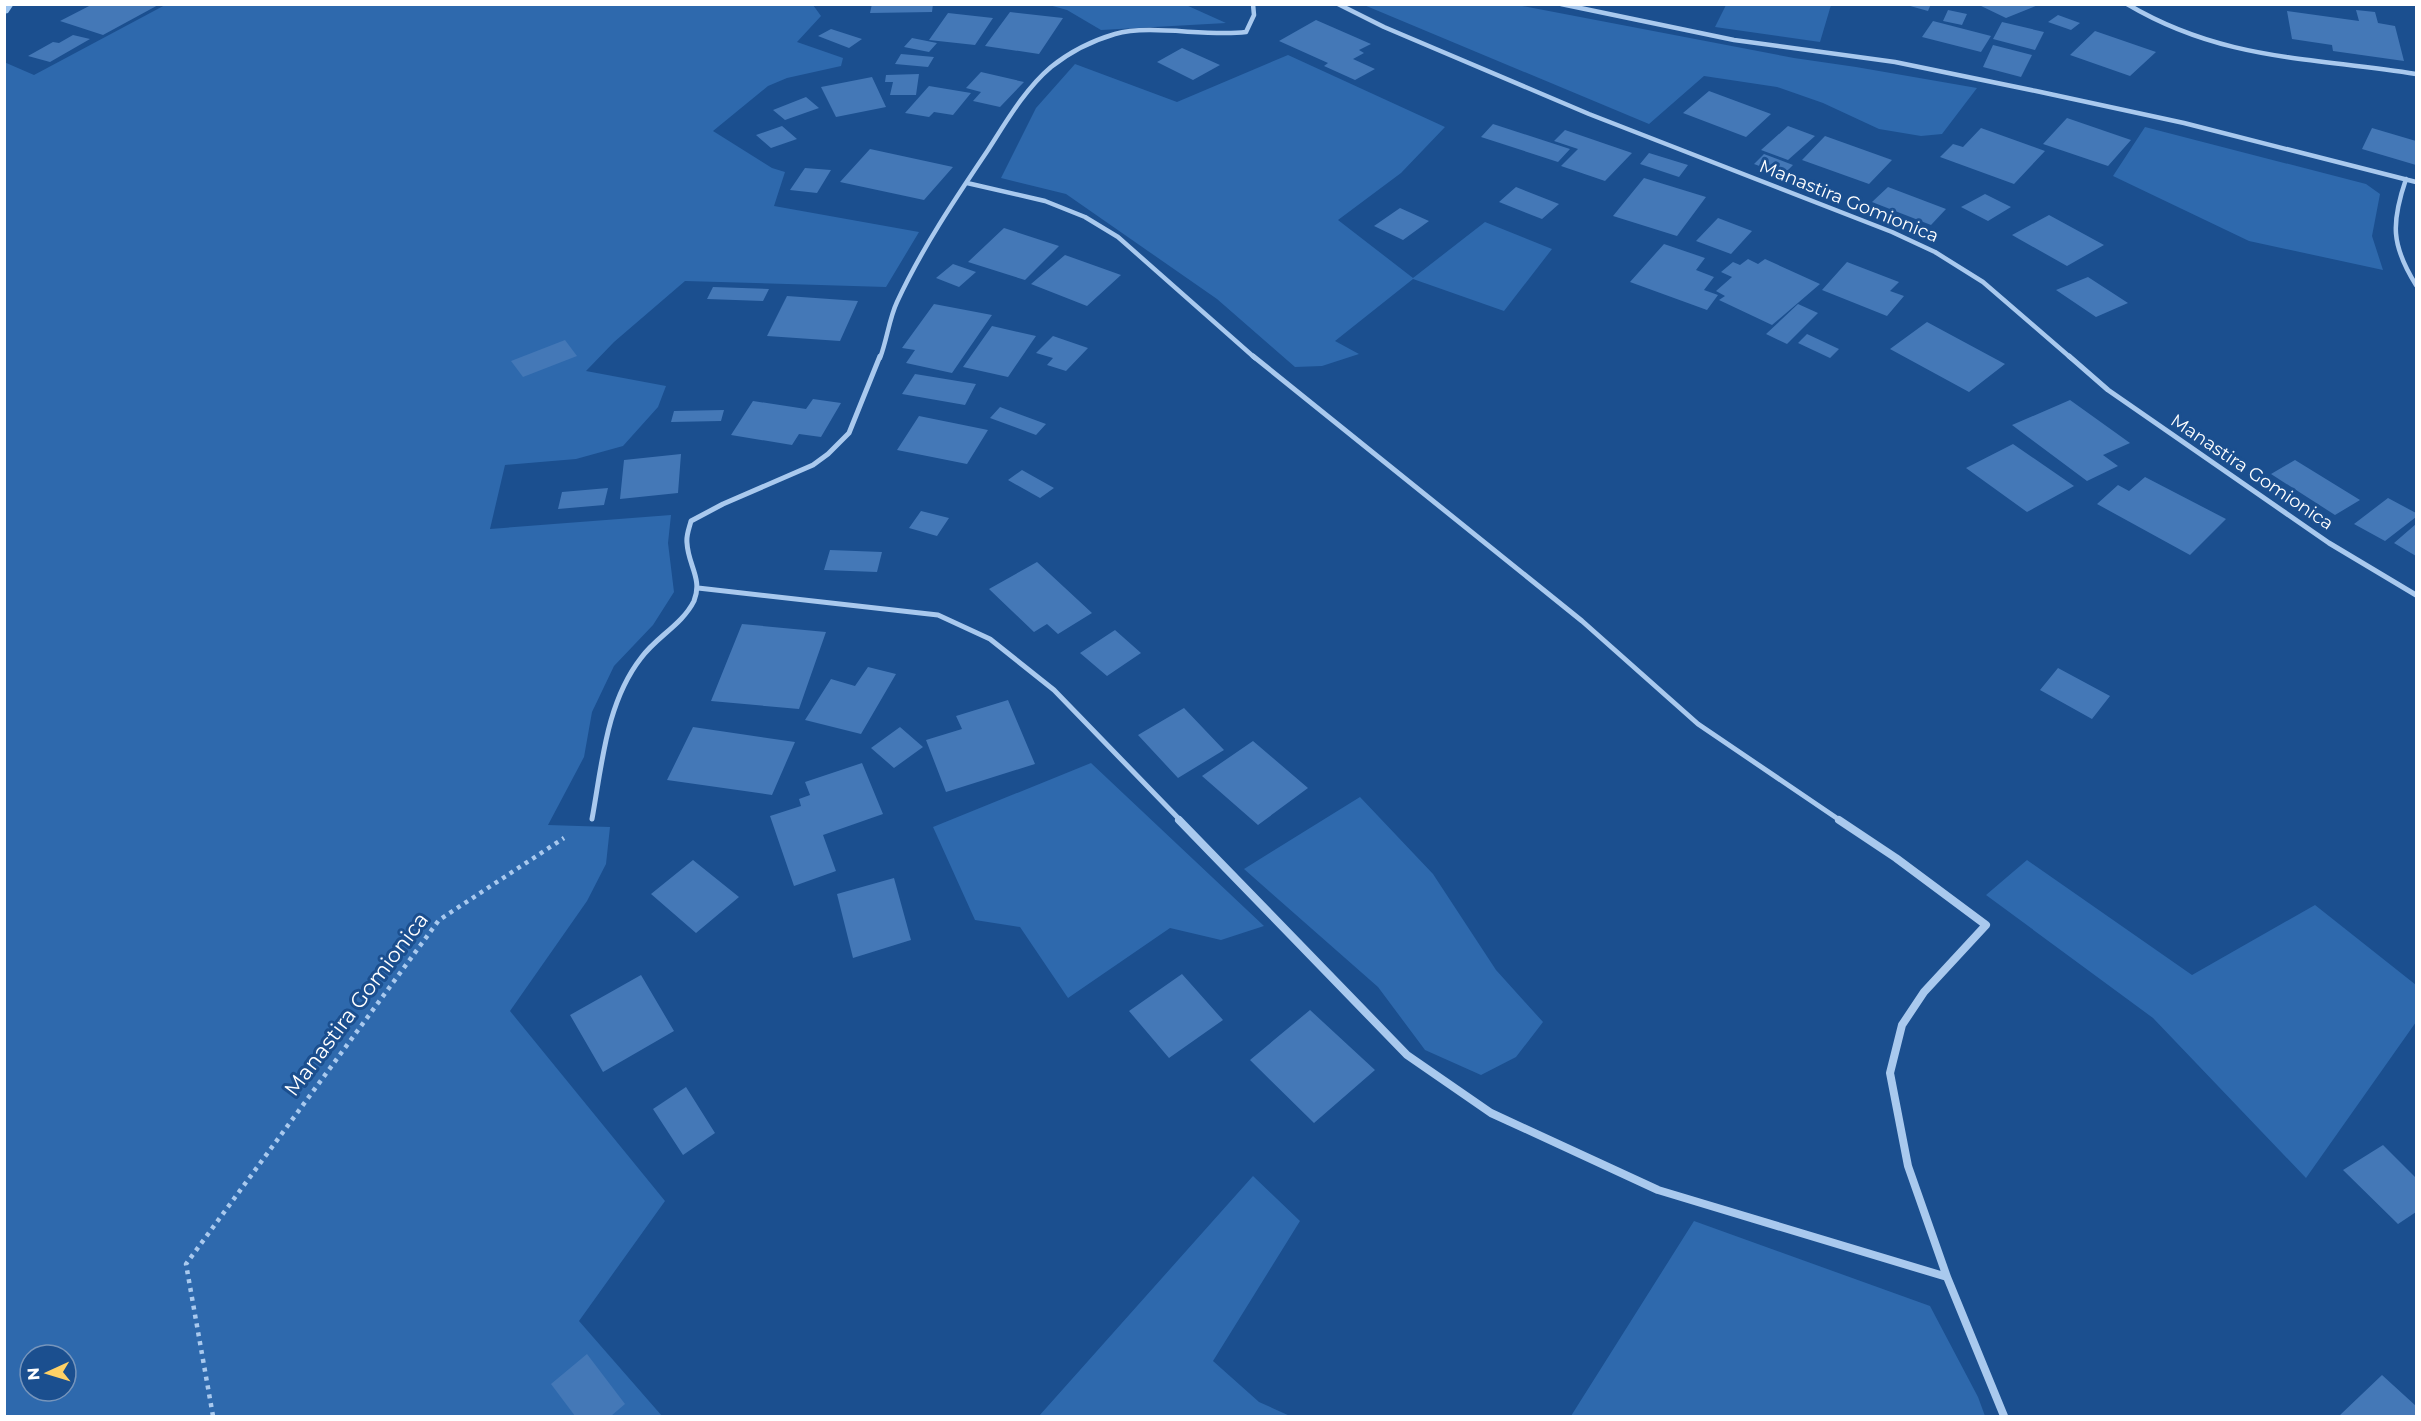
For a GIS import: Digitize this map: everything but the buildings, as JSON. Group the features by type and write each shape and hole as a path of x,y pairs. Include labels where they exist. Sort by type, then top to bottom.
{"street":[{"path":"592,819 611,721 625,681 642,656 686,613 699,588 698,576 689,558 685,542 691,521 723,504 813,465 849,433 883,350 896,304 930,237 1029,91 1066,54 1084,44 1118,33 1155,31 1230,34 1246,32 1254,15 1253,4"},
{"name":"Manastira Gomionica","path":"1338,4 1394,32 1589,114 1892,232 1935,252 1983,282 2108,390 2155,424 2330,543 2416,595"},
{"path":"1561,4 1724,38 1895,62 2036,91 2195,126 2416,182"},
{"path":"2127,4 2189,35 2224,46 2416,74"},
{"path":"2406,179 2394,212 2395,241 2402,263 2416,285"},
{"path":"967,183 1045,201 1085,217 1118,237 1270,372 1582,621 1698,724 1896,858 1986,925 1924,992 1902,1025 1890,1072 1908,1166 1947,1277 2004,1416"},
{"path":"699,588 938,615 990,639 1054,690 1407,1055 1491,1113 1658,1190 1947,1277"}],"path":[{"name":"Manastira Gomionica","path":"213,1416 186,1264 439,920 592,819"}],"shaded area":[{"path":"167,4 813,5 821,16 797,42 843,58 841,66 787,78 768,86 713,131 772,168 785,172 774,206 919,232 886,287 685,281 614,342 586,371 666,386 658,407 623,446 576,459 505,465 490,529 671,515 668,543 674,592 653,625 614,666 592,712 584,757 548,825 610,827 606,864 587,901 510,1011 665,1201 579,1321 662,1416 5,1416 4,62 34,75"},
{"path":"1726,4 1831,5 1820,42 1715,27"},
{"path":"1049,5 1186,5 1226,23 1101,30 1067,10"},
{"path":"1364,5 1517,5 1794,58 1977,88 1942,134 1921,136 1879,129 1823,103 1777,87 1704,76 1649,124"},
{"path":"1288,55 1445,127 1401,173 1338,220 1413,278 1485,222 1552,249 1504,311 1413,279 1335,341 1359,354 1322,366 1295,367 1217,299 1066,194 1001,178 1036,108 1075,64 1177,102"},
{"path":"2145,127 2366,184 2380,194 2372,236 2383,270 2249,241 2113,176"},
{"path":"1091,763 1264,926 1221,940 1170,928 1068,998 1020,927 975,920 933,827"},
{"path":"1360,797 1433,874 1496,970 1543,1022 1516,1057 1481,1075 1425,1050 1378,987 1244,869"},
{"path":"2027,860 2192,975 2315,905 2416,985 2416,1022 2306,1178 2153,1018 1986,895"},
{"path":"1253,1176 1300,1221 1213,1361 1259,1402 1290,1416 1039,1416"},
{"path":"1694,1221 1930,1306 1978,1397 1985,1416 1571,1416"}],"waterway":[{"path":"4,11 9,4"}]}
